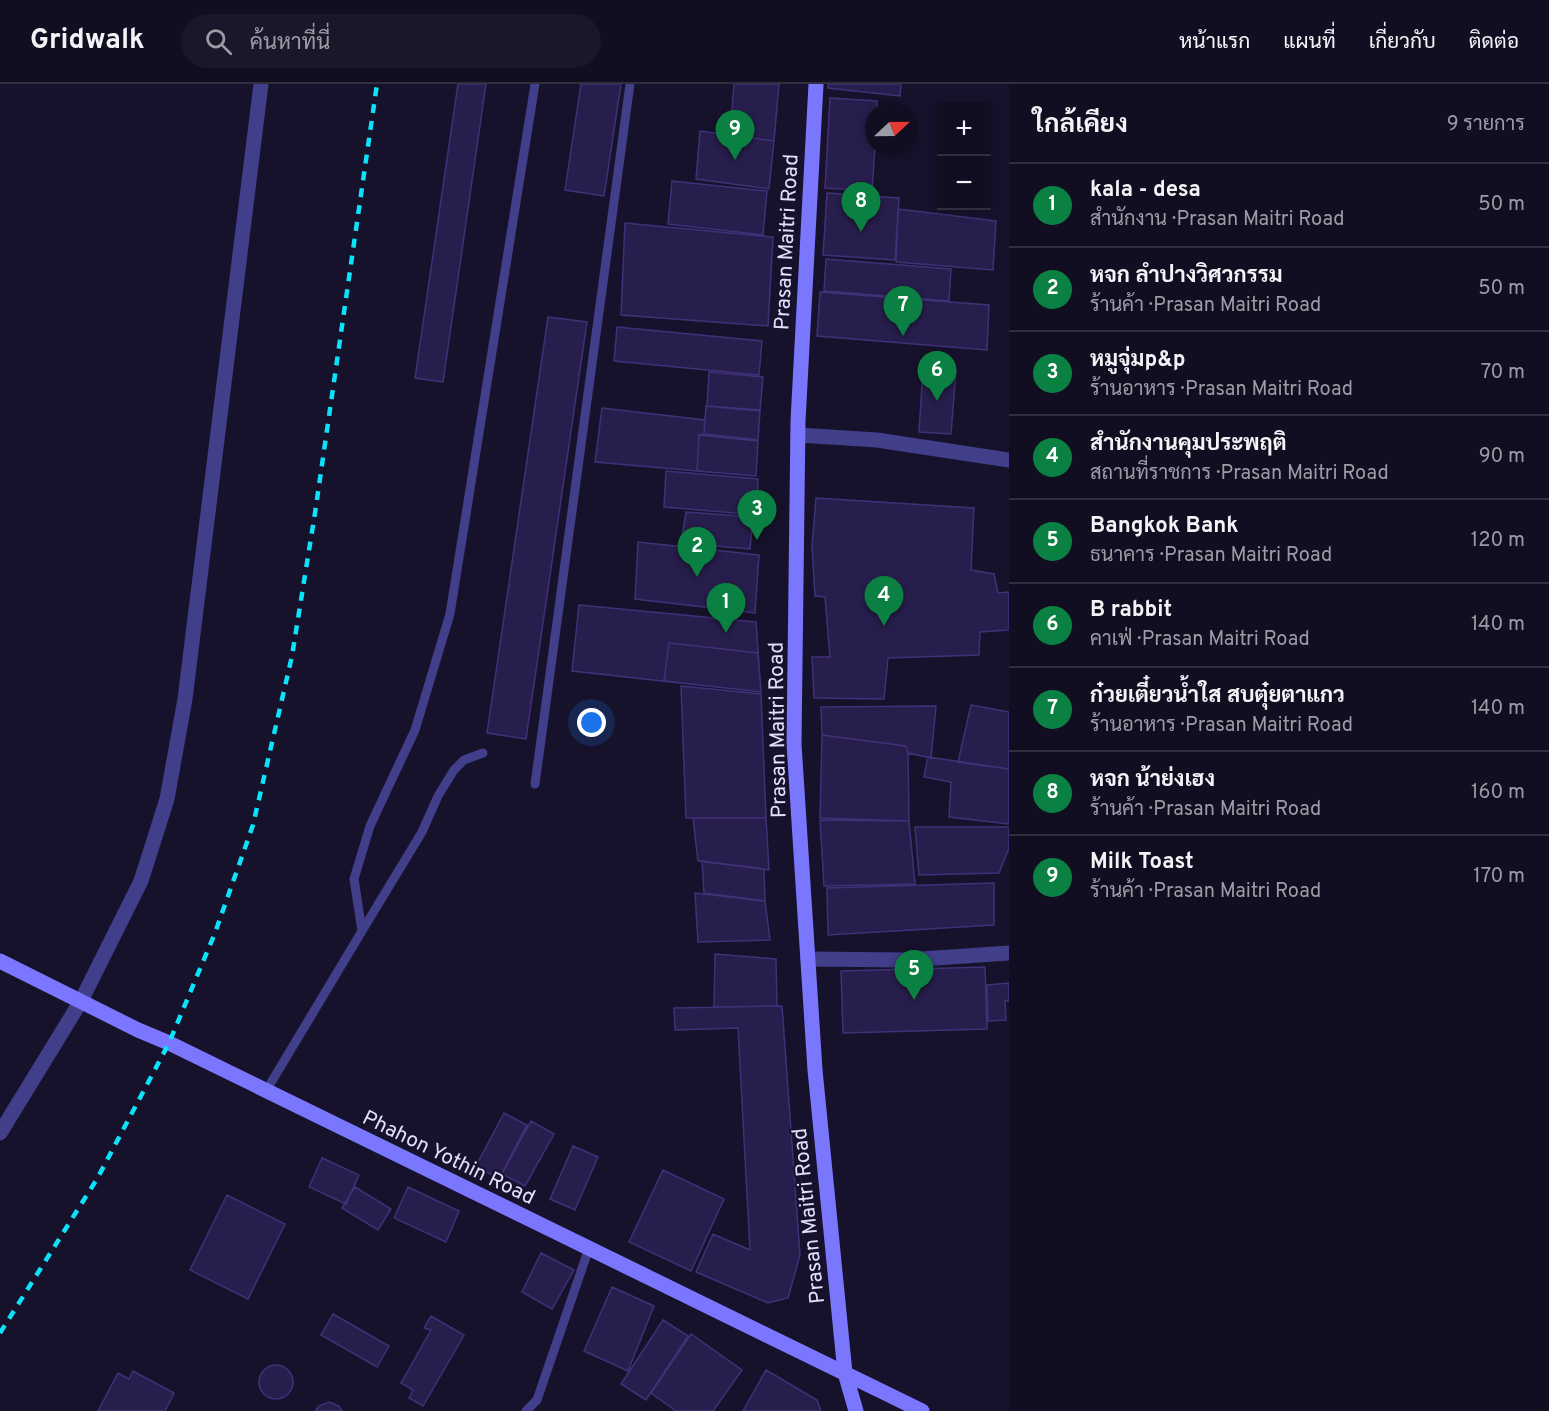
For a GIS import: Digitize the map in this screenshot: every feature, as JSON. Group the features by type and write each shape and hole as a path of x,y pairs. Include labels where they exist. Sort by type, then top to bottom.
{"street":[{"path":"0,1133 81,1001 141,881 167,799 185,699 261,84"},
{"name":"Prasan Maitri Road","path":"816,84 798,435 794,744 815,1070 845,1373"},
{"path":"798,435 877,440 1009,460"},
{"path":"808,959 907,960 1009,953"},
{"name":"Phahon Yothin Road","path":"0,961 922,1411"},
{"path":"845,1373 856,1411"}],"lane":[{"path":"362,931 354,879 370,826 415,730 450,614 535,84"},
{"path":"535,784 630,84"},
{"path":"266,1091 422,832 438,796 454,770 464,760 483,753"},
{"path":"526,1411 537,1400 589,1248"}],"building":[{"path":"458,84 486,84 443,382 415,378"},
{"path":"581,84 621,84 604,196 565,190"},
{"path":"734,84 779,84 774,141 730,135"},
{"path":"828,84 901,84 900,96 828,88"},
{"path":"830,98 877,101 865,102 865,156 874,156 872,191 825,188"},
{"path":"700,131 774,141 769,189 696,179"},
{"path":"672,181 767,191 763,235 668,224"},
{"path":"827,193 899,198 895,260 823,255"},
{"path":"898,209 996,221 993,270 896,262"},
{"path":"625,223 773,237 768,326 621,315"},
{"path":"826,259 951,269 949,301 824,291"},
{"path":"820,292 989,305 987,350 817,336"},
{"path":"548,317 587,322 526,739 487,733"},
{"path":"617,327 762,341 759,375 614,361"},
{"path":"923,368 956,371 951,434 919,432"},
{"path":"709,372 763,377 760,410 707,406"},
{"path":"706,406 760,411 758,440 704,434"},
{"path":"602,408 705,420 704,434 699,435 697,471 595,462"},
{"path":"699,435 758,441 756,476 697,471"},
{"path":"666,471 758,479 757,515 664,507"},
{"path":"816,498 974,508 971,570 994,574 998,593 1009,592 1009,630 980,632 979,655 888,658 884,699 814,698 812,657 830,657 825,597 815,596 812,546"},
{"path":"686,512 753,517 750,549 681,543"},
{"path":"638,542 759,555 755,613 635,599"},
{"path":"579,605 756,622 761,692 572,671"},
{"path":"669,643 758,653 761,692 664,681"},
{"path":"681,686 761,694 766,818 686,818"},
{"path":"971,705 1009,712 1009,769 958,762"},
{"path":"936,706 931,758 908,753 906,746 822,735 821,707"},
{"path":"822,735 906,746 909,821 820,818"},
{"path":"928,757 1009,769 1009,824 949,817 951,782 924,777"},
{"path":"693,818 766,818 769,870 698,861"},
{"path":"820,820 909,821 915,884 824,886"},
{"path":"915,827 1009,827 1009,848 999,873 919,875"},
{"path":"702,861 764,869 765,901 704,893"},
{"path":"994,883 994,925 828,935 827,888"},
{"path":"695,893 765,901 770,940 698,942"},
{"path":"715,954 776,959 777,1006 714,1007"},
{"path":"985,967 987,1029 843,1033 841,971"},
{"path":"1009,983 1009,1001 1005,1001 1006,1020 988,1021 987,985"},
{"path":"782,1006 800,1255 788,1298 768,1303 696,1272 713,1234 750,1250 738,1028 675,1030 674,1008"},
{"path":"504,1113 527,1125 499,1179 476,1166"},
{"path":"531,1121 554,1134 525,1186 502,1174"},
{"path":"573,1146 598,1157 575,1210 550,1199"},
{"path":"322,1158 359,1175 346,1204 309,1187"},
{"path":"663,1170 724,1199 691,1271 629,1242"},
{"path":"355,1187 391,1209 378,1230 342,1208"},
{"path":"408,1187 459,1211 446,1242 394,1218"},
{"path":"227,1195 285,1224 248,1299 190,1270"},
{"path":"541,1253 574,1270 552,1309 522,1292"},
{"path":"612,1287 654,1306 628,1371 584,1351"},
{"path":"333,1314 389,1346 377,1367 321,1335"},
{"path":"431,1316 464,1335 423,1406 409,1398 413,1390 401,1383 431,1330 424,1328"},
{"path":"663,1320 688,1336 646,1400 621,1384"},
{"path":"691,1334 742,1370 713,1411 676,1411 651,1393"},
{"path":"276,1365 288,1370 293,1382 288,1394 276,1399 264,1394 259,1382 264,1370"},
{"path":"766,1370 817,1400 821,1411 743,1411"},
{"path":"133,1371 174,1393 165,1411 98,1411 118,1373 129,1379"},
{"path":"329,1402 339,1406 342,1411 315,1411 319,1406"}],"railway":[{"path":"0,1333 97,1179 169,1043 215,933 253,825 292,656 377,84"}],"place":[{"name":"Milk Toast","path":"735,160"},
{"name":"หจก น้าย่งเฮง","path":"861,232"},
{"name":"ก๋วยเตี๋ยวน้ำใส สบตุ๋ยตาแกว","path":"903,336"},
{"name":"B rabbit","path":"937,401"},
{"name":"หมูจุ่มp&p","path":"757,540"},
{"name":"หจก ลำปางวิศวกรรม","path":"697,577"},
{"name":"สำนักงานคุมประพฤติ","path":"884,626"},
{"name":"kala - desa","path":"726,633"},
{"name":"Bangkok Bank","path":"914,1000"}]}
